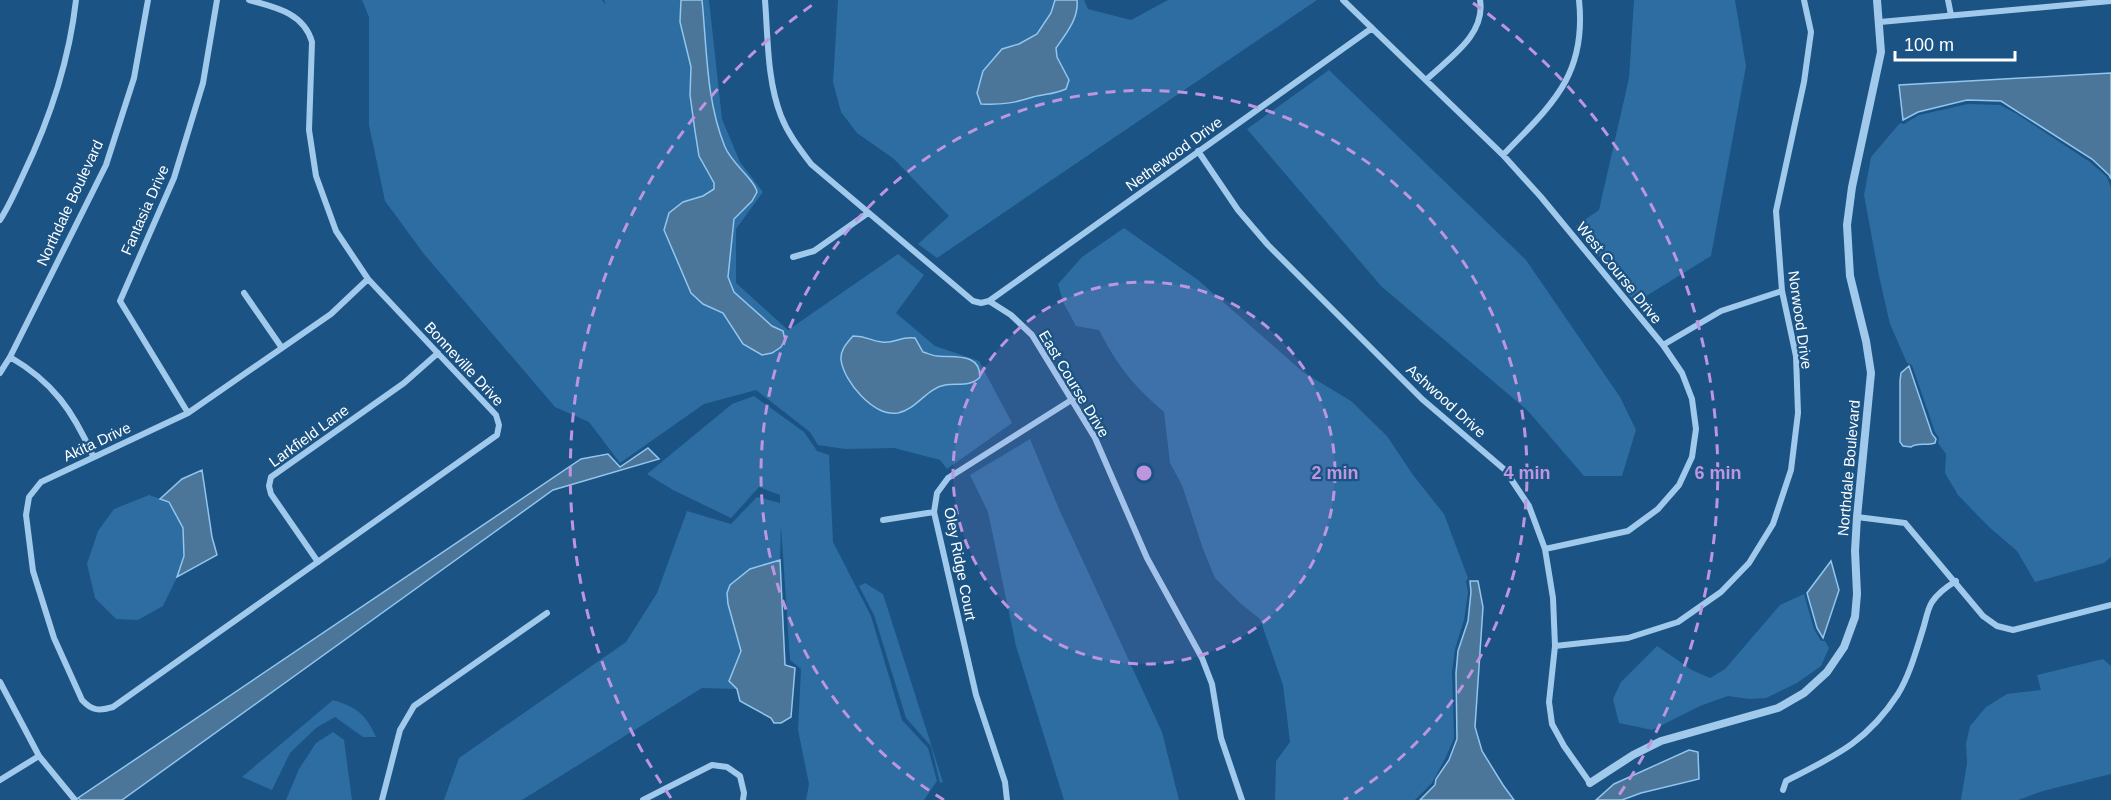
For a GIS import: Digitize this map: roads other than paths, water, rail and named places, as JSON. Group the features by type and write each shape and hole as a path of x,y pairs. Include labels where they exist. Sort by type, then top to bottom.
{"street":[{"path":"0,220 42,137 56,97 71,38 76,0"},
{"name":"Northdale Boulevard","path":"0,373 106,165 134,78 148,0"},
{"name":"Fantasia Drive","path":"188,413 120,301 174,178 203,83 217,0"},
{"name":"Bonneville Drive","path":"99,711 113,707 497,435 499,425 496,415 368,279 336,231 316,176 309,130 312,42 308,29 299,19 273,7 249,0"},
{"name":"East Course Drive","path":"765,0 772,84 781,116 794,141 811,164 973,301 981,303 989,301 1011,315 1032,335 1073,399 1095,438 1147,558 1202,658 1212,684 1221,738 1242,800"},
{"name":"West Course Drive","path":"1343,0 1503,155 1541,197 1663,345 1682,373 1692,399 1696,429 1692,457 1678,485 1658,509 1628,531 1545,549"},
{"path":"1426,80 1469,39 1478,27 1482,13 1480,0"},
{"path":"1503,155 1555,100 1576,59 1582,24 1579,0"},
{"name":"Norwood Drive","path":"1555,646 1628,638 1678,622 1721,592 1749,562 1773,524 1791,470 1798,413 1796,356 1782,291 1776,211 1804,82 1811,32 1804,0"},
{"name":"Northdale Boulevard","path":"1590,783 1633,755 1661,741 1778,708 1804,693 1827,672 1844,647 1855,617 1857,517 1871,373 1866,341 1850,276 1847,225 1852,187 1881,52 1880,22 1876,0"},
{"path":"1948,0 1952,15"},
{"path":"1880,22 2111,1"},
{"name":"Nethewood Drive","path":"989,301 1372,28"},
{"name":"Ashwood Drive","path":"1198,151 1238,210 1268,245 1422,399 1505,470 1529,506 1545,549 1553,598 1555,646 1549,702 1552,724 1564,746 1590,783"},
{"path":"793,257 814,251 868,213"},
{"name":"Akita Drive","path":"99,711 89,708 82,700 54,638 33,571 26,515 29,497 40,482 188,413 330,314 368,279"},
{"path":"1663,345 1721,311 1782,291"},
{"path":"244,293 282,348"},
{"name":"Larkfield Lane","path":"318,562 271,494 269,486 271,477 404,383 438,353"},
{"path":"10,357 32,369 57,393 79,424 93,456"},
{"name":"Oley Ridge Court","path":"1007,800 1005,782 976,695 934,512 937,493 948,478 1073,399"},
{"path":"882,520 934,512"},
{"path":"1857,517 1905,523 1956,581 1983,616 1997,626 2013,630 2111,605"},
{"path":"1783,790 1786,781 1843,752 1881,717 1898,693 1910,669 1931,604 1941,590 1956,581"},
{"path":"393,800 383,798 400,730 414,706 547,613"},
{"path":"0,682 39,756 75,800"},
{"path":"0,780 39,756"},
{"path":"642,800 712,765 728,767 740,776 744,793 743,800"}]}
